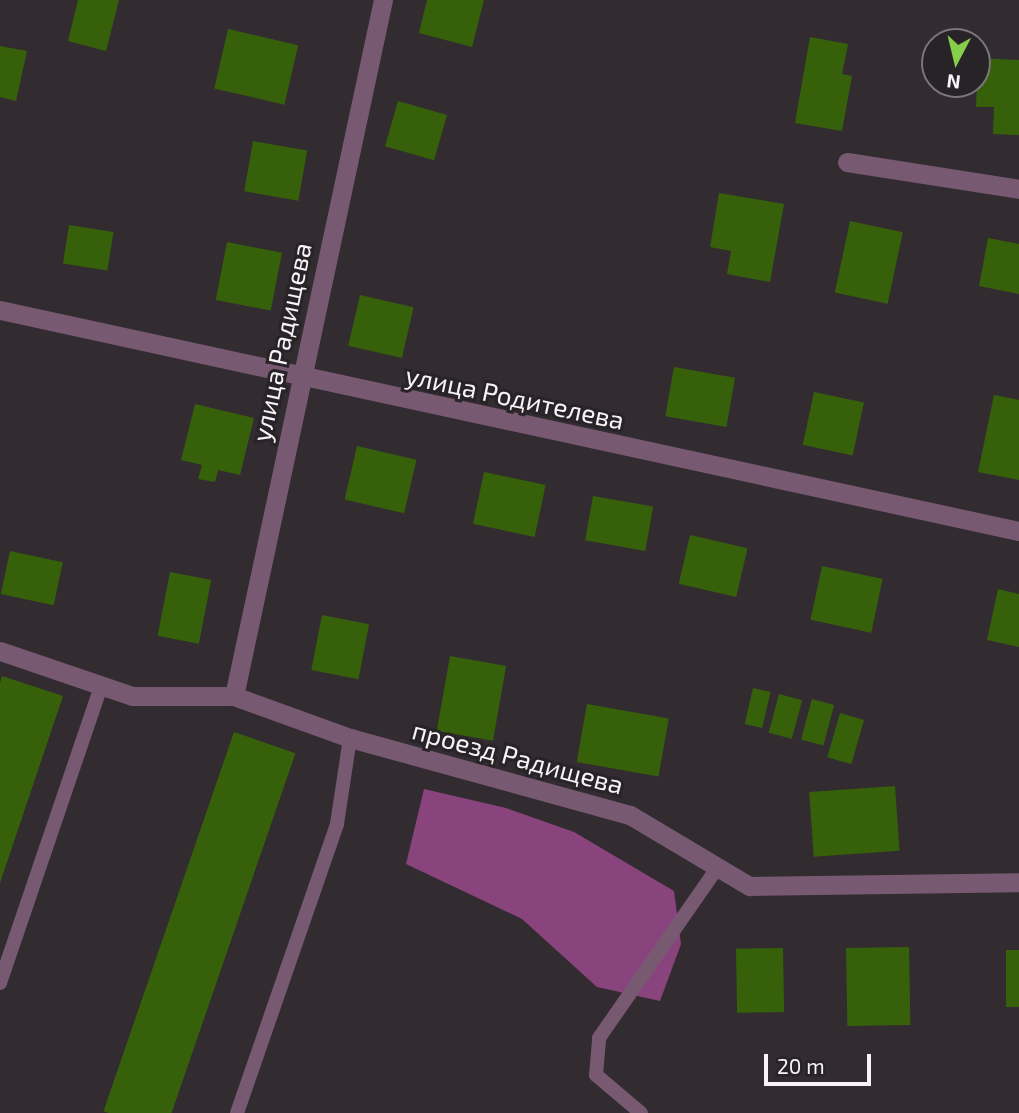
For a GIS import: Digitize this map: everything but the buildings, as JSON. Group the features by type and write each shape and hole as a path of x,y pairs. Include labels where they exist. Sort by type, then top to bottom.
{"street":[{"name":"улица Радищева","path":"234,696 383,0"},
{"path":"847,162 1019,189"},
{"name":"улица Родителева","path":"0,310 300,378 1019,531"},
{"name":"проезд Радищева","path":"0,651 132,696 234,696 350,738 630,815 750,886 1019,881"}],"lane":[{"path":"0,983 101,686"},
{"path":"237,1113 337,824 350,738"},
{"path":"641,1113 596,1075 599,1038 718,867"}],"shaded area":[{"path":"424,789 506,808 574,832 674,891 681,944 660,1001 597,987 522,919 406,864"}]}
